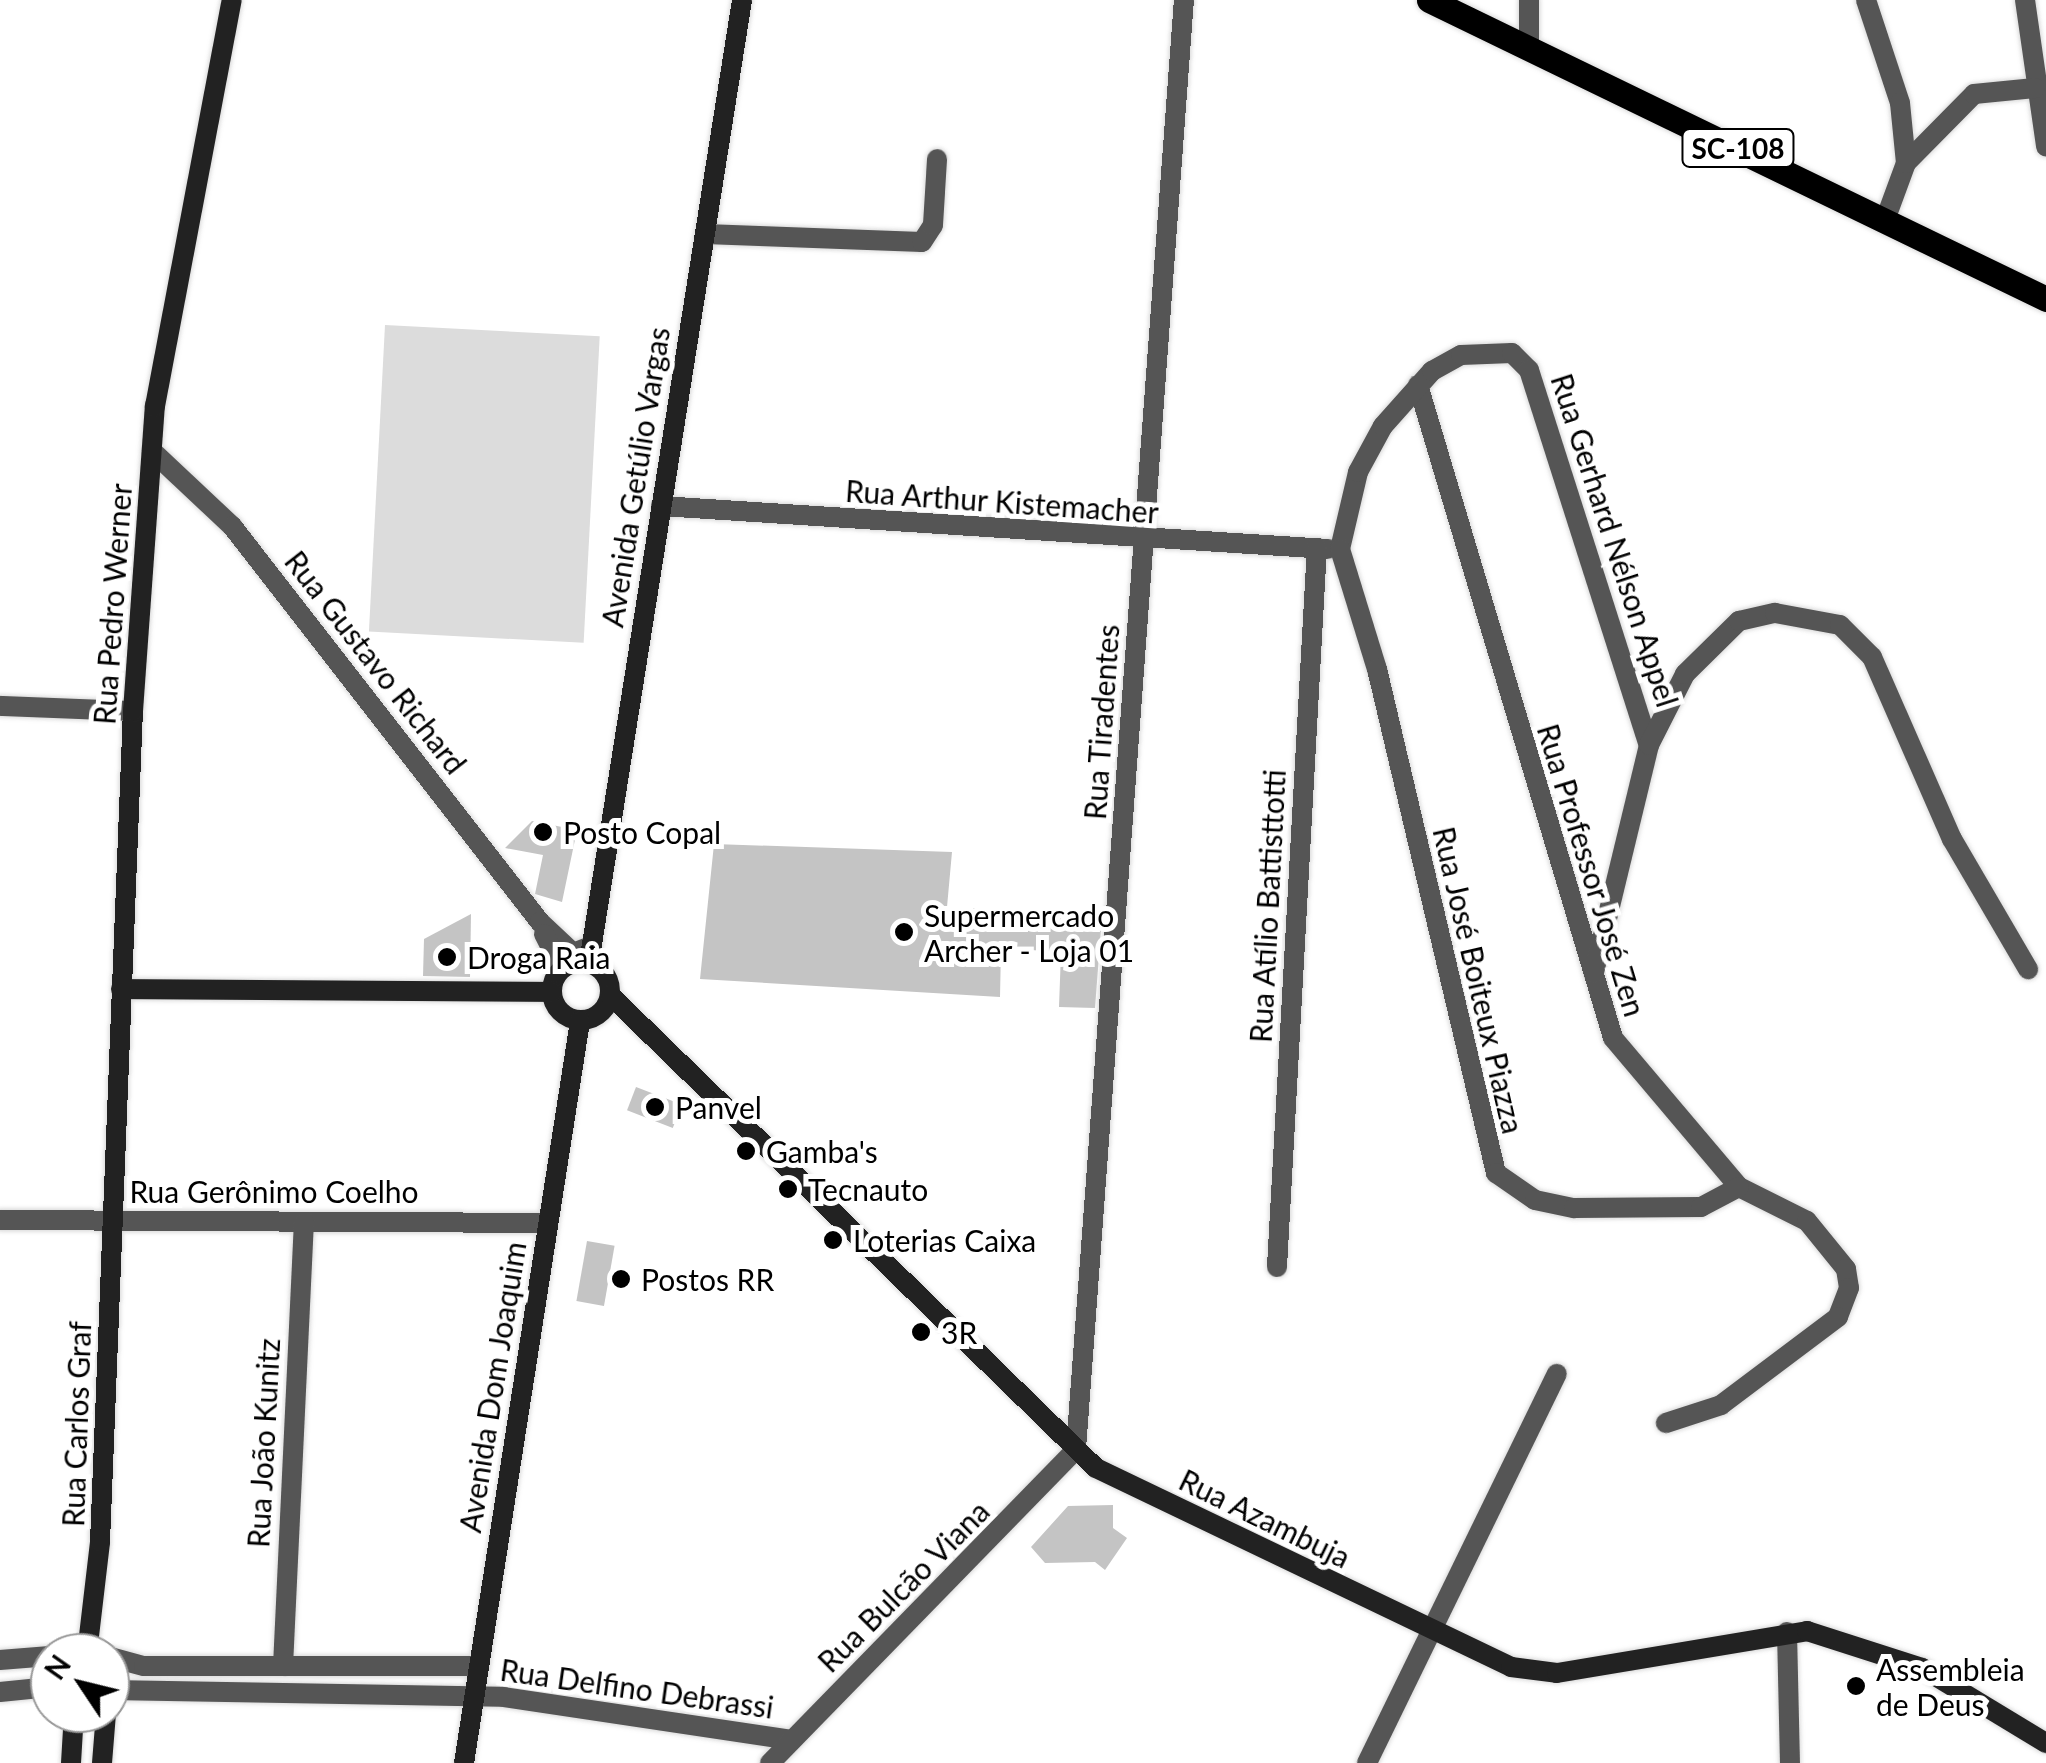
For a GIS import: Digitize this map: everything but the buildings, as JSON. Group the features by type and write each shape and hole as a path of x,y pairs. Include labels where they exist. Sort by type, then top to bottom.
{"main road":[{"name":"Rua Pedro Werner","path":"114,1220 132,711 152,450 232,0"},
{"name":"Avenida Getúlio Vargas","path":"590,954 742,0"},
{"name":"SC-108","path":"1430,0 2046,298"},
{"path":"590,954 603,972 610,995 600,1014 580,1021 560,1012 552,992 562,969 590,954"},
{"path":"121,988 483,986 552,992"},
{"name":"Rua Azambuja","path":"610,995 1096,1468 1430,1633 1511,1667 1557,1673 1787,1632 1884,1651 2046,1743"},
{"name":"Avenida Dom Joaquim","path":"464,1763 580,1021"},
{"name":"Rua Carlos Graf","path":"94,1633 114,1220"},
{"path":"71,1763 73,1733"},
{"path":"102,1763 104,1733"}],"street":[{"name":"Rua Tiradentes","path":"1076,1450 1184,0"},
{"path":"1529,46 1530,0"},
{"path":"1866,0 1900,103 1906,163 1886,220"},
{"path":"2025,0 2046,146"},
{"path":"1906,163 1974,94 2035,88"},
{"path":"704,234 922,242 933,225 936,159"},
{"name":"Rua Gerhard Nélson Appel","path":"1340,549 1358,472 1382,426 1418,385 1461,355 1492,349 1512,353 1529,370 1650,745 1593,975"},
{"name":"Rua Professor José Zen","path":"1418,385 1613,1038 1638,1076 1738,1187 1828,1239 1846,1269 1845,1303 1838,1317 1721,1405 1666,1423"},
{"name":"Rua Gustavo Richard","path":"152,450 232,526 540,922 573,953 590,954"},
{"name":"Rua Arthur Kistemacher","path":"660,506 1145,542 1340,549"},
{"name":"Rua Atílio Battisttotti","path":"1277,1267 1316,548"},
{"name":"Rua José Boiteux Piazza","path":"1340,549 1376,669 1496,1173 1535,1200 1574,1208 1701,1206 1738,1187"},
{"path":"1650,745 1685,674 1738,622 1774,613 1840,625 1872,657 1952,839 2028,969"},
{"path":"0,706 132,711"},
{"name":"Rua Gustavo Richard","path":"540,922 562,969"},
{"name":"Rua Gerônimo Coelho","path":"0,1220 548,1223"},
{"name":"Rua João Kunitz","path":"282,1693 304,1222"},
{"path":"1367,1763 1557,1374"},
{"name":"Rua Bulcão Viana","path":"770,1763 1076,1450"},
{"path":"1787,1632 1790,1763"},
{"path":"0,1660 30,1658"},
{"path":"130,1662 144,1666 479,1666"},
{"path":"0,1692 30,1688"},
{"name":"Rua Delfino Debrassi","path":"130,1690 474,1696 792,1740"}],"shaded area":[{"path":"385,325 600,336 584,643 369,632"}],"place":[{"name":"Posto Copal","path":"543,832"},
{"name":"Supermercado Archer - Loja 01","path":"904,932"},
{"name":"Droga Raia","path":"447,957"},
{"name":"Panvel","path":"655,1107"},
{"name":"Gamba's","path":"746,1151"},
{"name":"Tecnauto","path":"788,1189"},
{"name":"Loterias Caixa","path":"833,1240"},
{"name":"Postos RR","path":"621,1279"},
{"name":"3R","path":"921,1332"},
{"name":"Assembleia de Deus","path":"1856,1686"}]}
